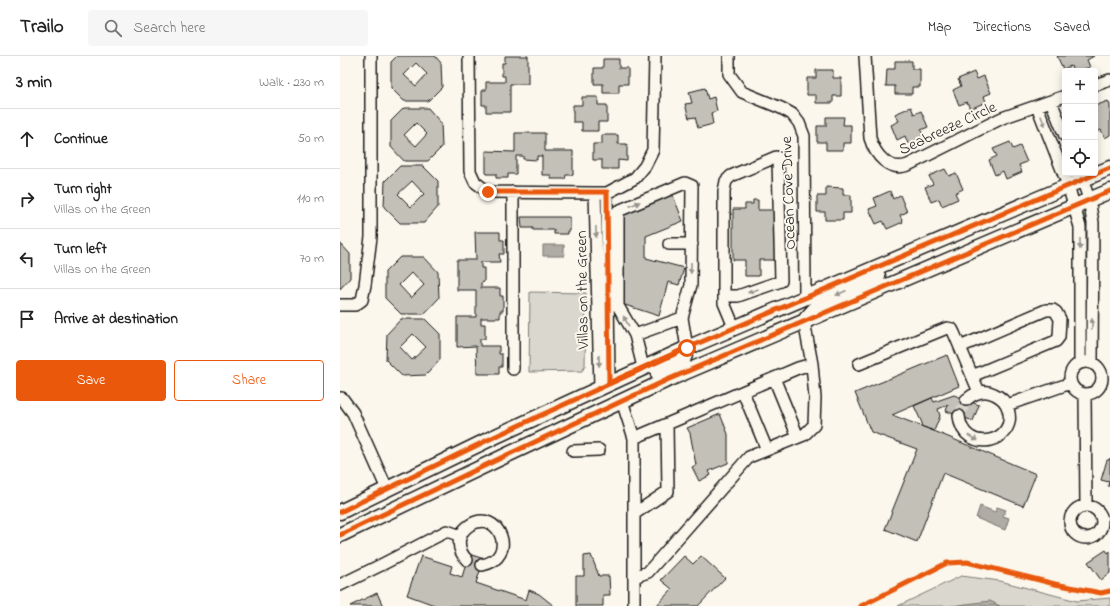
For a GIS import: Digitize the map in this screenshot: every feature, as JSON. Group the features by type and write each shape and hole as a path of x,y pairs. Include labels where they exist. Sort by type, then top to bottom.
{"main road":[{"path":"1098,171 1110,168"},
{"path":"340,512 643,367 1068,185 1081,176"},
{"path":"340,535 667,380 1110,191"},
{"path":"804,322 822,301 919,258 963,230"},
{"path":"534,442 551,426 682,363 687,348"},
{"path":"340,522 354,515 373,496"}],"street":[{"path":"340,305 355,305 362,300 371,237 371,56"},
{"path":"469,56 470,171 475,182 488,192 607,192 634,178 645,166 652,150 655,56"},
{"name":"Ocean Cove Drive","path":"729,56 729,74 742,92 792,114 799,123 804,136 805,297"},
{"name":"Seabreeze Circle","path":"865,56 870,138 873,148 879,157 892,165 900,167 908,166 1002,118 1062,97"},
{"path":"1098,85 1110,80"},
{"path":"1051,101 1062,128"},
{"path":"1037,106 1068,185 1080,227 1080,363"},
{"path":"1049,136 1062,133"},
{"path":"724,296 738,296 781,281 778,159 776,157 731,176 726,181 724,191 724,296 724,303 734,327"},
{"path":"1081,176 1090,199 1093,223 1092,362"},
{"path":"643,367 635,336 618,306 618,211 685,183 692,186 691,285 682,318 687,348"},
{"path":"513,192 513,369"},
{"name":"Villas on the Green","path":"595,192 605,385"},
{"name":"Villas on the Green","path":"605,385 607,192"},
{"path":"669,244 692,244"},
{"path":"960,346 1046,310 1053,310 1056,312 1060,320 1060,337 1056,341 972,376"},
{"path":"635,336 682,318"},
{"path":"634,577 648,572 750,457 804,435 814,425 815,398 812,364 804,322"},
{"path":"859,364 947,328 952,329 979,392"},
{"path":"1092,362 1106,375 1098,390 1085,395 1076,391 1070,383 1071,371 1080,363 1092,362"},
{"path":"634,438 798,368 812,364"},
{"path":"774,378 798,437"},
{"path":"1007,405 1070,383"},
{"path":"743,392 767,450"},
{"path":"959,416 960,423 969,437 979,441 990,441 999,437 1006,430 1009,421 1009,412 1007,405 1000,397 990,392 979,392 966,400"},
{"path":"1085,395 1086,505"},
{"path":"340,398 342,398 353,412 387,489"},
{"path":"622,401 634,438 634,606"},
{"path":"634,514 668,491 667,424"},
{"path":"573,451 599,450"},
{"path":"1086,505 1106,514 1098,533 1089,538 1076,535 1070,527 1069,521 1075,510 1080,506 1086,505"},
{"path":"467,560 461,551 460,546 461,536 466,527 480,521 490,523 496,527 501,534 503,542 502,549 499,556 494,561 482,565"},
{"path":"340,585 447,531 461,536"}],"path":[{"path":"861,606 947,563 967,562 1055,584 1101,593 1110,591"}],"shaded area":[{"path":"543,245 564,245 564,256 543,256"},
{"path":"530,292 586,293 585,366 582,371 529,372"},
{"path":"980,506 995,512 997,507 1006,510 1003,516 1009,518 1005,530 976,518"},
{"path":"961,576 1000,581 1077,601 1110,598 1110,606 898,606"},
{"path":"990,601 1000,606 951,606"}],"building":[{"path":"397,56 435,56 441,63 442,87 428,101 404,101 391,88 391,62","holes":["416,63 427,74 416,86 404,75"]},
{"path":"505,56 528,56 528,84 510,84 510,112 486,112 486,105 482,105 482,90 486,90 486,82 505,82 505,76 502,76 502,63 505,63"},
{"path":"1057,56 1094,56 1087,60 1090,67 1072,68 1071,66 1063,68"},
{"path":"603,59 619,59 619,68 628,68 628,84 619,84 619,93 603,93 603,84 594,84 594,68 603,68"},
{"path":"895,61 912,61 912,69 920,69 920,87 912,87 912,94 895,94 895,86 886,86 887,69 895,69"},
{"path":"816,70 833,70 833,78 841,78 841,96 833,96 833,103 816,103 816,95 807,95 807,78 816,78"},
{"path":"974,72 977,79 984,76 991,93 984,96 986,102 970,109 967,102 959,105 953,90 961,86 958,79"},
{"path":"705,88 708,99 714,97 717,111 711,113 713,124 698,128 695,117 689,118 685,104 692,103 689,92"},
{"path":"582,97 598,97 598,105 607,105 607,122 598,122 598,131 582,131 582,122 573,122 573,105 582,105"},
{"path":"1108,101 1110,105 1110,135 1105,138 1101,130 1098,132 1098,105"},
{"path":"911,107 914,114 921,111 928,127 921,130 924,137 908,144 905,136 897,140 891,125 899,121 895,114"},
{"path":"404,108 428,108 441,123 442,147 428,161 404,161 391,147 391,121","holes":["416,123 427,134 416,146 404,135"]},
{"path":"826,117 844,117 843,125 851,125 851,143 843,143 843,150 826,150 826,142 817,142 817,126 826,126"},
{"path":"515,133 545,133 545,151 573,151 573,175 566,175 565,179 551,179 551,175 542,175 542,156 537,156 537,160 523,159 523,156 516,156 516,174 508,174 508,178 496,178 496,174 486,174 486,151 515,152"},
{"path":"602,135 618,135 618,144 627,144 627,161 618,160 618,169 602,169 602,160 593,160 593,144 602,144"},
{"path":"1010,142 1013,149 1020,146 1027,162 1019,165 1022,172 1006,179 1003,171 995,175 989,160 997,156 993,149"},
{"path":"400,166 423,166 438,181 438,207 424,223 400,223 384,207 385,181","holes":["412,181 424,194 411,207 398,194"]},
{"path":"945,169 949,176 956,173 963,189 955,193 958,199 942,206 939,199 931,202 925,187 933,184 929,176"},
{"path":"826,187 843,188 843,195 851,195 851,213 843,213 843,220 825,220 825,212 817,212 817,196 826,196"},
{"path":"890,191 893,199 900,195 907,212 900,215 903,222 887,229 883,221 876,224 869,209 877,206 874,198"},
{"path":"672,193 683,221 646,236 646,258 684,268 679,285 668,282 659,316 622,304 622,213"},
{"path":"753,200 758,200 758,210 776,210 776,260 759,260 759,276 745,276 745,260 733,260 733,209 745,209 745,204 753,204"},
{"path":"521,217 570,217 570,231 568,231 568,234 554,234 554,230 533,230 533,228 522,228"},
{"path":"475,232 500,232 500,240 504,240 504,254 499,254 500,262 481,262 481,268 484,268 484,282 481,283 481,288 500,288 500,296 503,296 503,311 500,311 500,318 481,318 481,324 485,324 485,339 480,339 480,346 499,346 499,354 502,354 502,367 499,367 499,374 477,374 476,346 457,347 457,317 476,317 476,290 457,290 457,260 476,260"},
{"path":"340,243 350,254 350,278 340,289"},
{"path":"400,257 424,257 438,272 439,298 424,314 401,314 385,298 385,272","holes":["412,272 424,285 411,298 399,285"]},
{"path":"401,319 425,319 440,334 440,360 426,375 402,376 386,360 387,334","holes":["413,334 426,347 412,360 400,347"]},
{"path":"947,355 959,386 892,415 1036,474 1023,506 943,473 917,542 885,529 917,449 871,432 855,393"},
{"path":"954,395 979,405 973,421 946,411 948,405 938,409 940,416 934,431 921,426 922,423 914,406 932,398 934,402"},
{"path":"720,414 728,434 728,463 709,471 711,475 699,481 692,467 696,465 690,433 687,428"},
{"path":"1110,458 1110,486 1108,486 1109,482 1101,480 1107,460"},
{"path":"1106,550 1108,553 1110,551 1110,573 1101,580 1088,562"},
{"path":"469,554 484,559 476,583 526,600 529,590 539,594 554,606 437,606 407,595 421,556 452,566 450,573 462,577"},
{"path":"591,555 599,576 609,576 610,595 603,595 603,606 576,606 576,576 584,576 584,556"},
{"path":"684,556 693,564 701,556 725,578 698,606 656,606 672,589 661,580"},
{"path":"377,593 383,606 350,606"}],"tunnel":[{"path":"959,416 966,400"}],"cycle path":[{"path":"340,512 494,437 687,348 1110,168"},
{"path":"340,535 667,380 1110,191"},
{"path":"861,606 947,563 967,562 1055,584 1101,593 1110,591"}],"route":[{"path":"488,192 607,192 609,383 687,348"}]}
